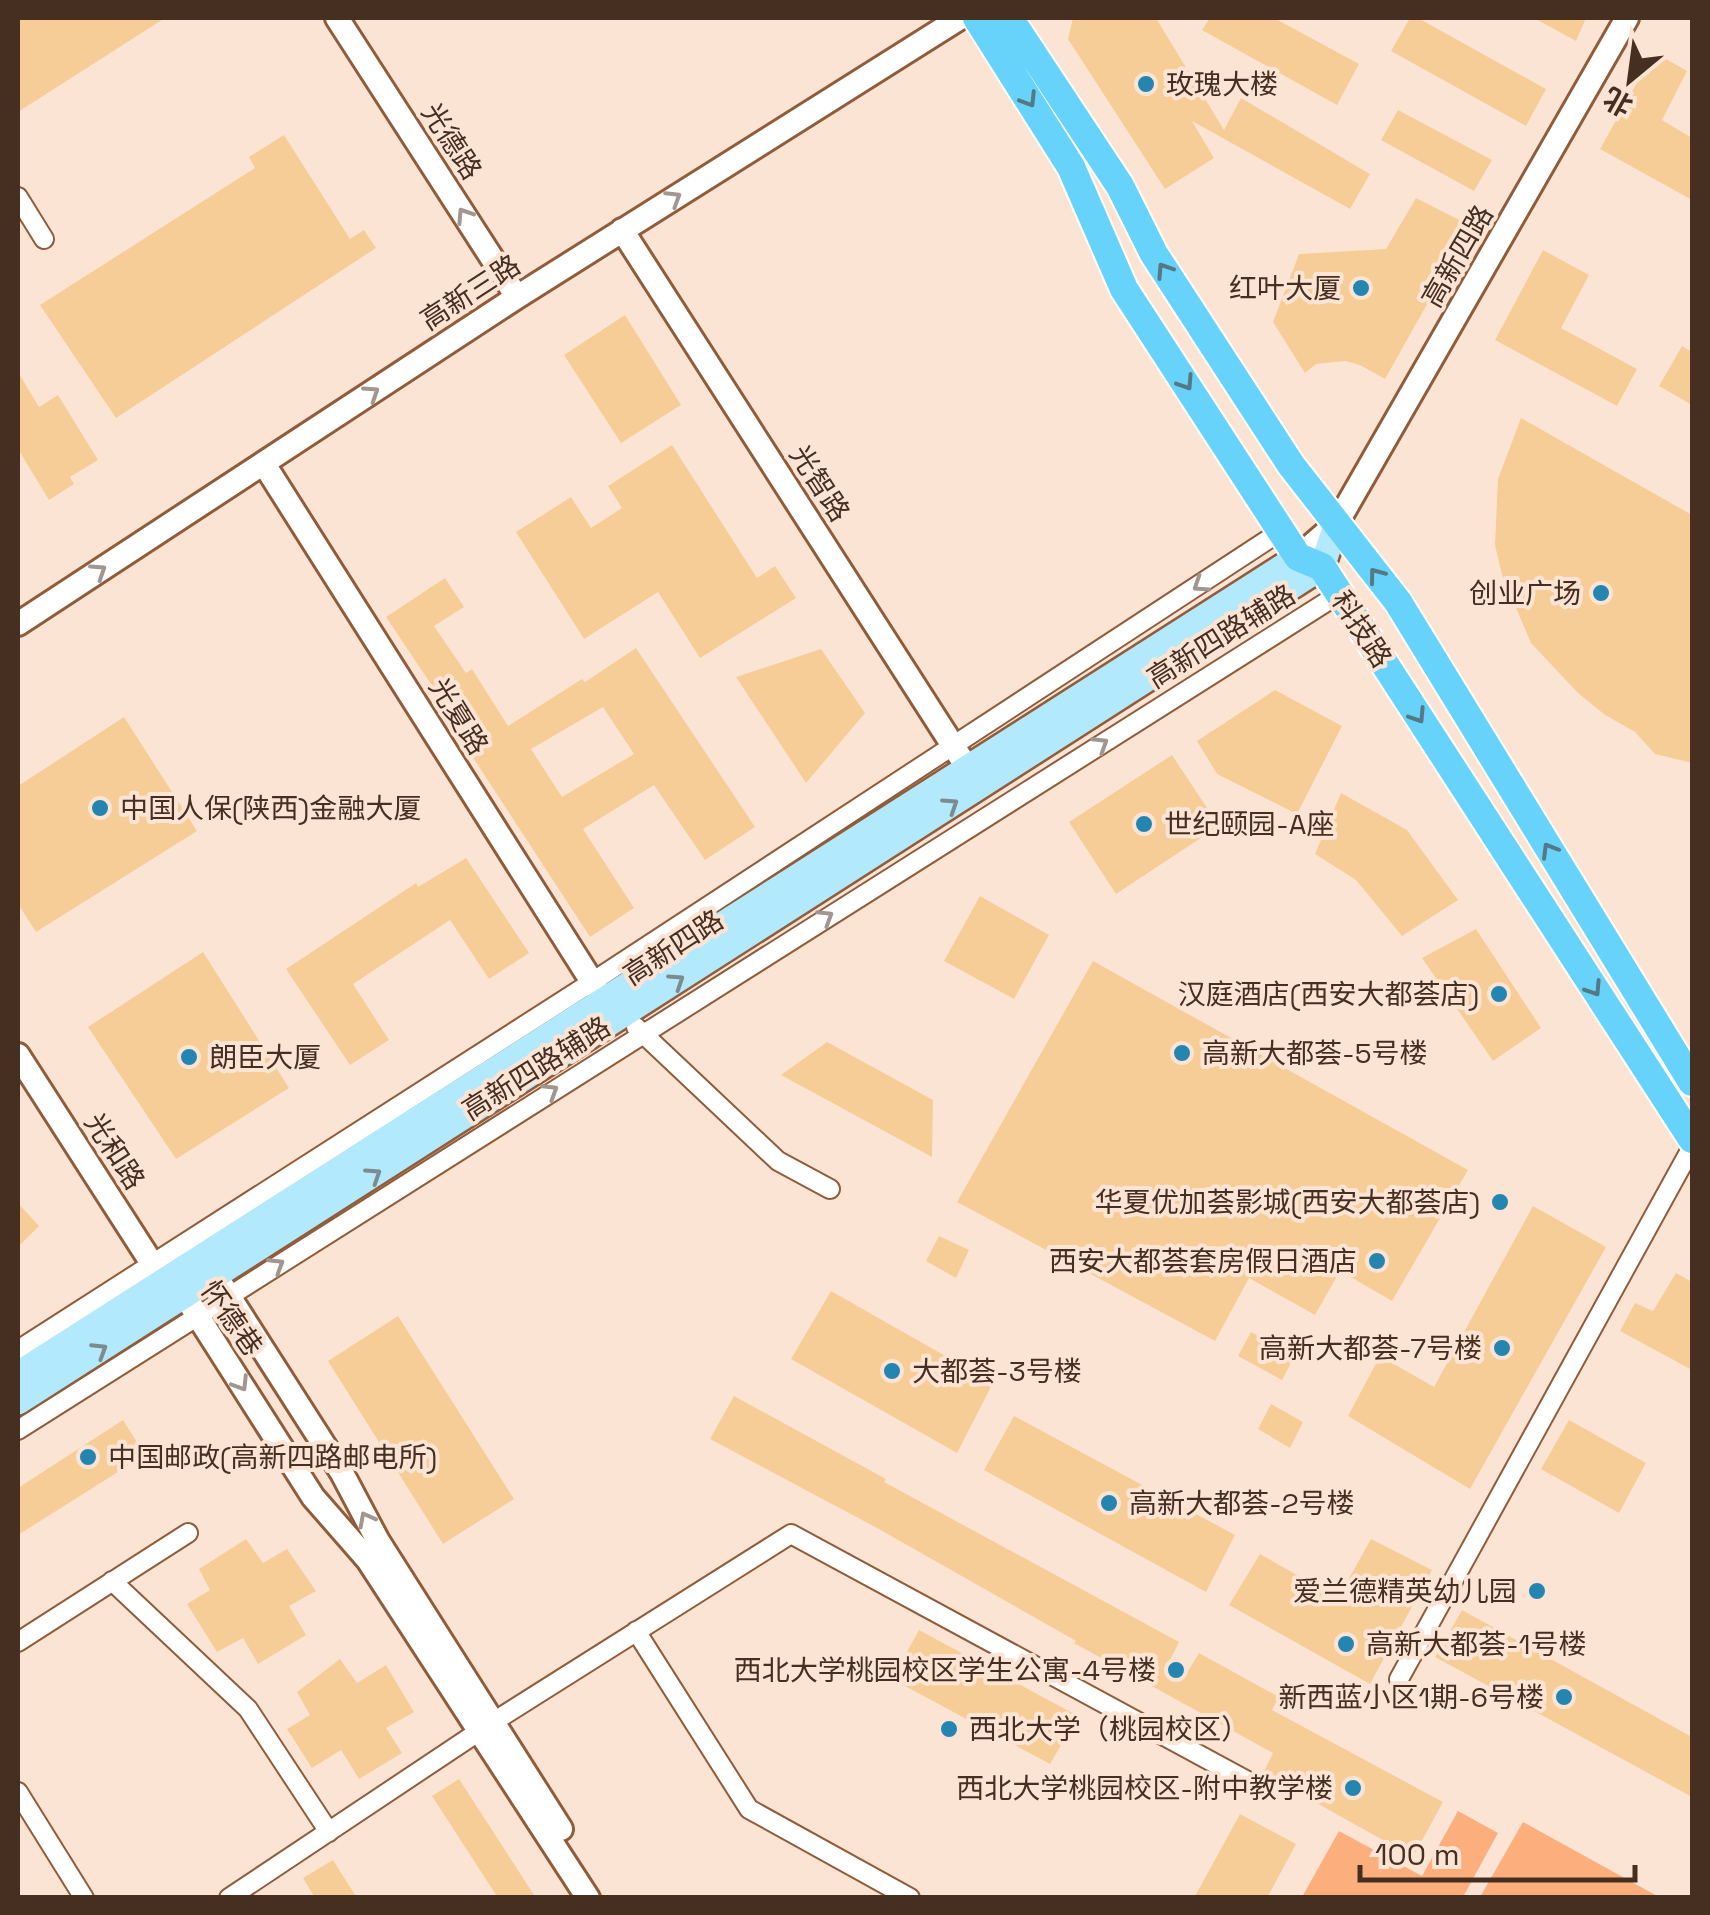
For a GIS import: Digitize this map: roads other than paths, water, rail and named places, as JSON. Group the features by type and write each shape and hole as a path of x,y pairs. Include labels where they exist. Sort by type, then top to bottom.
{"main road":[{"name":"科技路","path":"977,18 1071,166 1124,288 1282,531 1340,594 1692,1140"},
{"name":"科技路","path":"1010,18 1120,186 1154,254 1291,465 1398,602 1692,1082"},
{"name":"高新四路","path":"18,1374 157,1271 615,1007 1310,562 1337,523"},
{"name":"高新四路","path":"18,1402 222,1286 615,1007 968,769 1310,562"}],"street":[{"name":"光德路","path":"337,18 517,298"},
{"name":"高新三路","path":"18,624 622,230 960,18"},
{"name":"高新四路","path":"1337,523 1627,18"},
{"path":"18,197 44,240"},
{"name":"光智路","path":"622,230 968,769"},
{"name":"光夏路","path":"264,464 615,1007"},
{"name":"高新四路辅路","path":"615,1007 953,746 1282,531"},
{"name":"高新四路辅路","path":"615,1007 1340,594"},
{"path":"615,1007 778,1162 830,1189"},
{"name":"光和路","path":"18,1055 157,1271"},
{"path":"1399,1679 1692,1147"},
{"path":"18,1350 157,1271"},
{"name":"怀德巷","path":"157,1271 222,1286 342,1472 378,1541 588,1898"},
{"name":"怀德巷","path":"157,1271 191,1306 313,1497 368,1560 604,1898"},
{"path":"18,1430 191,1306"},
{"path":"18,1642 188,1533"},
{"path":"229,1898 486,1727 791,1534 1250,1783"},
{"path":"112,1581 248,1709 329,1832"},
{"path":"636,1632 749,1809 910,1898"},
{"path":"18,1792 84,1898"}],"place":[{"name":"玫瑰大楼","path":"1146,84"},
{"name":"红叶大厦","path":"1361,288"},
{"name":"创业广场","path":"1601,593"},
{"name":"中国人保(陕西)金融大厦","path":"100,808"},
{"name":"世纪颐园-A座","path":"1144,824"},
{"name":"汉庭酒店(西安大都荟店)","path":"1499,994"},
{"name":"高新大都荟-5号楼","path":"1182,1053"},
{"name":"朗臣大厦","path":"189,1057"},
{"name":"华夏优加荟影城(西安大都荟店)","path":"1500,1202"},
{"name":"西安大都荟套房假日酒店","path":"1377,1261"},
{"name":"高新大都荟-7号楼","path":"1502,1348"},
{"name":"大都荟-3号楼","path":"892,1371"},
{"name":"中国邮政(高新四路邮电所)","path":"88,1457"},
{"name":"高新大都荟-2号楼","path":"1109,1503"},
{"name":"爱兰德精英幼儿园","path":"1537,1591"},
{"name":"高新大都荟-1号楼","path":"1346,1644"},
{"name":"西北大学桃园校区学生公寓-4号楼","path":"1176,1670"},
{"name":"新西蓝小区1期-6号楼","path":"1564,1697"},
{"name":"西北大学（桃园校区）","path":"949,1729"},
{"name":"西北大学桃园校区-附中教学楼","path":"1353,1788"}]}
